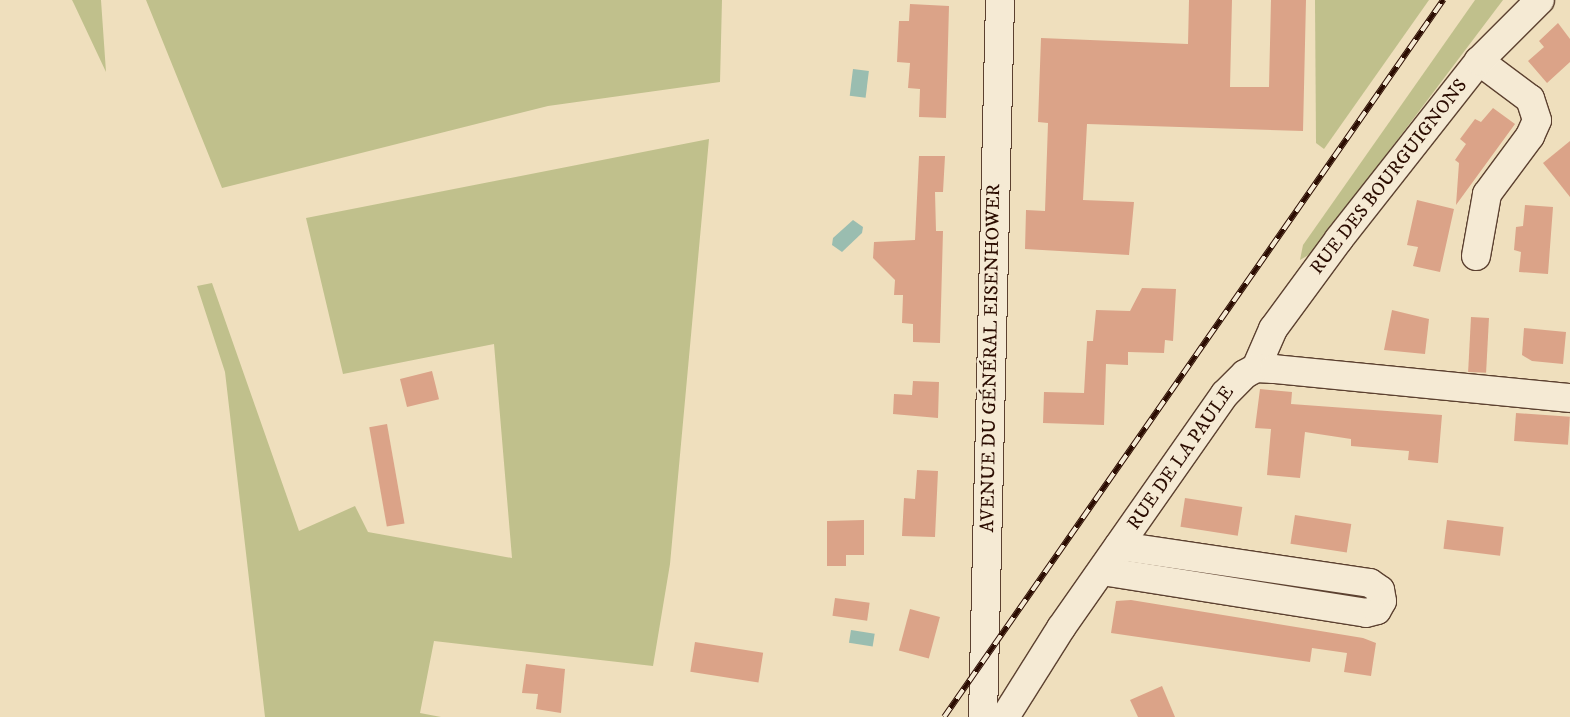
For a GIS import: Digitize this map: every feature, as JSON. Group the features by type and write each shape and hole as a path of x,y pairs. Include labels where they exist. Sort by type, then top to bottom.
{"street":[{"name":"AVENUE DU GÉNÉRAL EISENHOWER","path":"983,717 1000,0"},
{"name":"RUE DES BOURGUIGNONS","path":"1256,368 1272,329 1479,61 1540,0"},
{"path":"1476,256 1487,194 1537,120 1530,99 1479,61"},
{"path":"1256,368 1570,398"},
{"name":"RUE DE LA PAULE","path":"1005,717 1119,546 1225,394 1256,368"},
{"path":"1102,571 1366,613 1377,610 1382,601 1380,590 1370,583 1119,546"}],"green space":[{"path":"72,0 101,0 106,72 74,4"},
{"path":"146,0 722,0 720,82 548,106 222,188"},
{"path":"1315,0 1429,0 1324,149 1316,143"},
{"path":"1475,0 1503,0 1312,253 1300,260 1303,245"},
{"path":"709,139 670,564 653,666 434,641 420,713 441,717 265,717 225,372 197,286 212,283 299,531 355,506 368,532 512,558 494,344 343,374 306,218"}],"shaded area":[{"path":"853,69 869,71 866,98 850,96"},
{"path":"853,220 863,227 862,233 842,252 832,245 833,238"},
{"path":"851,630 875,634 873,647 849,643"}],"building":[{"path":"1189,0 1232,0 1230,87 1269,87 1271,0 1306,0 1303,131 1087,124 1083,200 1134,202 1129,255 1025,249 1026,210 1045,211 1048,123 1038,122 1041,38 1188,44"},
{"path":"910,4 949,6 946,118 919,117 920,89 908,88 910,63 897,62 899,21 909,21"},
{"path":"1558,23 1570,39 1570,62 1547,83 1528,61 1544,47 1539,41"},
{"path":"1493,108 1515,124 1456,205 1459,163 1455,160 1466,144 1460,139 1475,119 1481,122"},
{"path":"1570,141 1570,197 1543,163"},
{"path":"919,156 945,156 943,192 935,192 936,231 943,231 940,343 913,342 913,324 902,323 903,295 894,295 895,280 873,258 874,242 915,240"},
{"path":"1417,200 1454,209 1440,272 1413,266 1418,247 1407,245"},
{"path":"1525,205 1553,207 1548,274 1519,272 1521,252 1514,250 1516,227 1523,226"},
{"path":"1142,288 1176,289 1173,341 1165,340 1164,353 1128,352 1128,365 1106,364 1104,425 1043,423 1044,392 1084,393 1087,341 1093,341 1096,310 1130,311"},
{"path":"1392,310 1429,319 1425,354 1384,350"},
{"path":"1471,317 1489,318 1486,373 1468,372"},
{"path":"1524,328 1566,332 1563,364 1532,361 1522,355"},
{"path":"432,371 439,399 407,407 400,379"},
{"path":"913,381 939,382 938,418 893,414 894,394 912,395"},
{"path":"1260,389 1292,392 1291,404 1442,415 1438,463 1408,460 1409,451 1351,446 1351,439 1305,432 1300,478 1267,475 1271,429 1255,428"},
{"path":"1516,413 1570,417 1568,445 1514,441"},
{"path":"387,424 405,523 387,527 369,427"},
{"path":"917,470 938,471 935,537 902,536 904,498 915,499"},
{"path":"1185,498 1242,507 1238,536 1180,527"},
{"path":"1295,515 1351,524 1347,553 1290,544"},
{"path":"864,520 864,555 846,555 846,566 827,566 827,521"},
{"path":"1447,520 1504,527 1500,556 1443,549"},
{"path":"835,598 870,603 867,621 832,616"},
{"path":"1131,600 1363,638 1376,643 1371,676 1344,672 1347,653 1312,648 1310,662 1111,633 1116,601"},
{"path":"910,609 940,617 929,659 899,651"},
{"path":"695,642 763,653 758,682 690,672"},
{"path":"526,664 565,669 561,713 536,709 538,694 522,693"},
{"path":"1162,686 1175,717 1138,717 1130,700"}],"railway":[{"path":"944,717 1443,0"}]}
